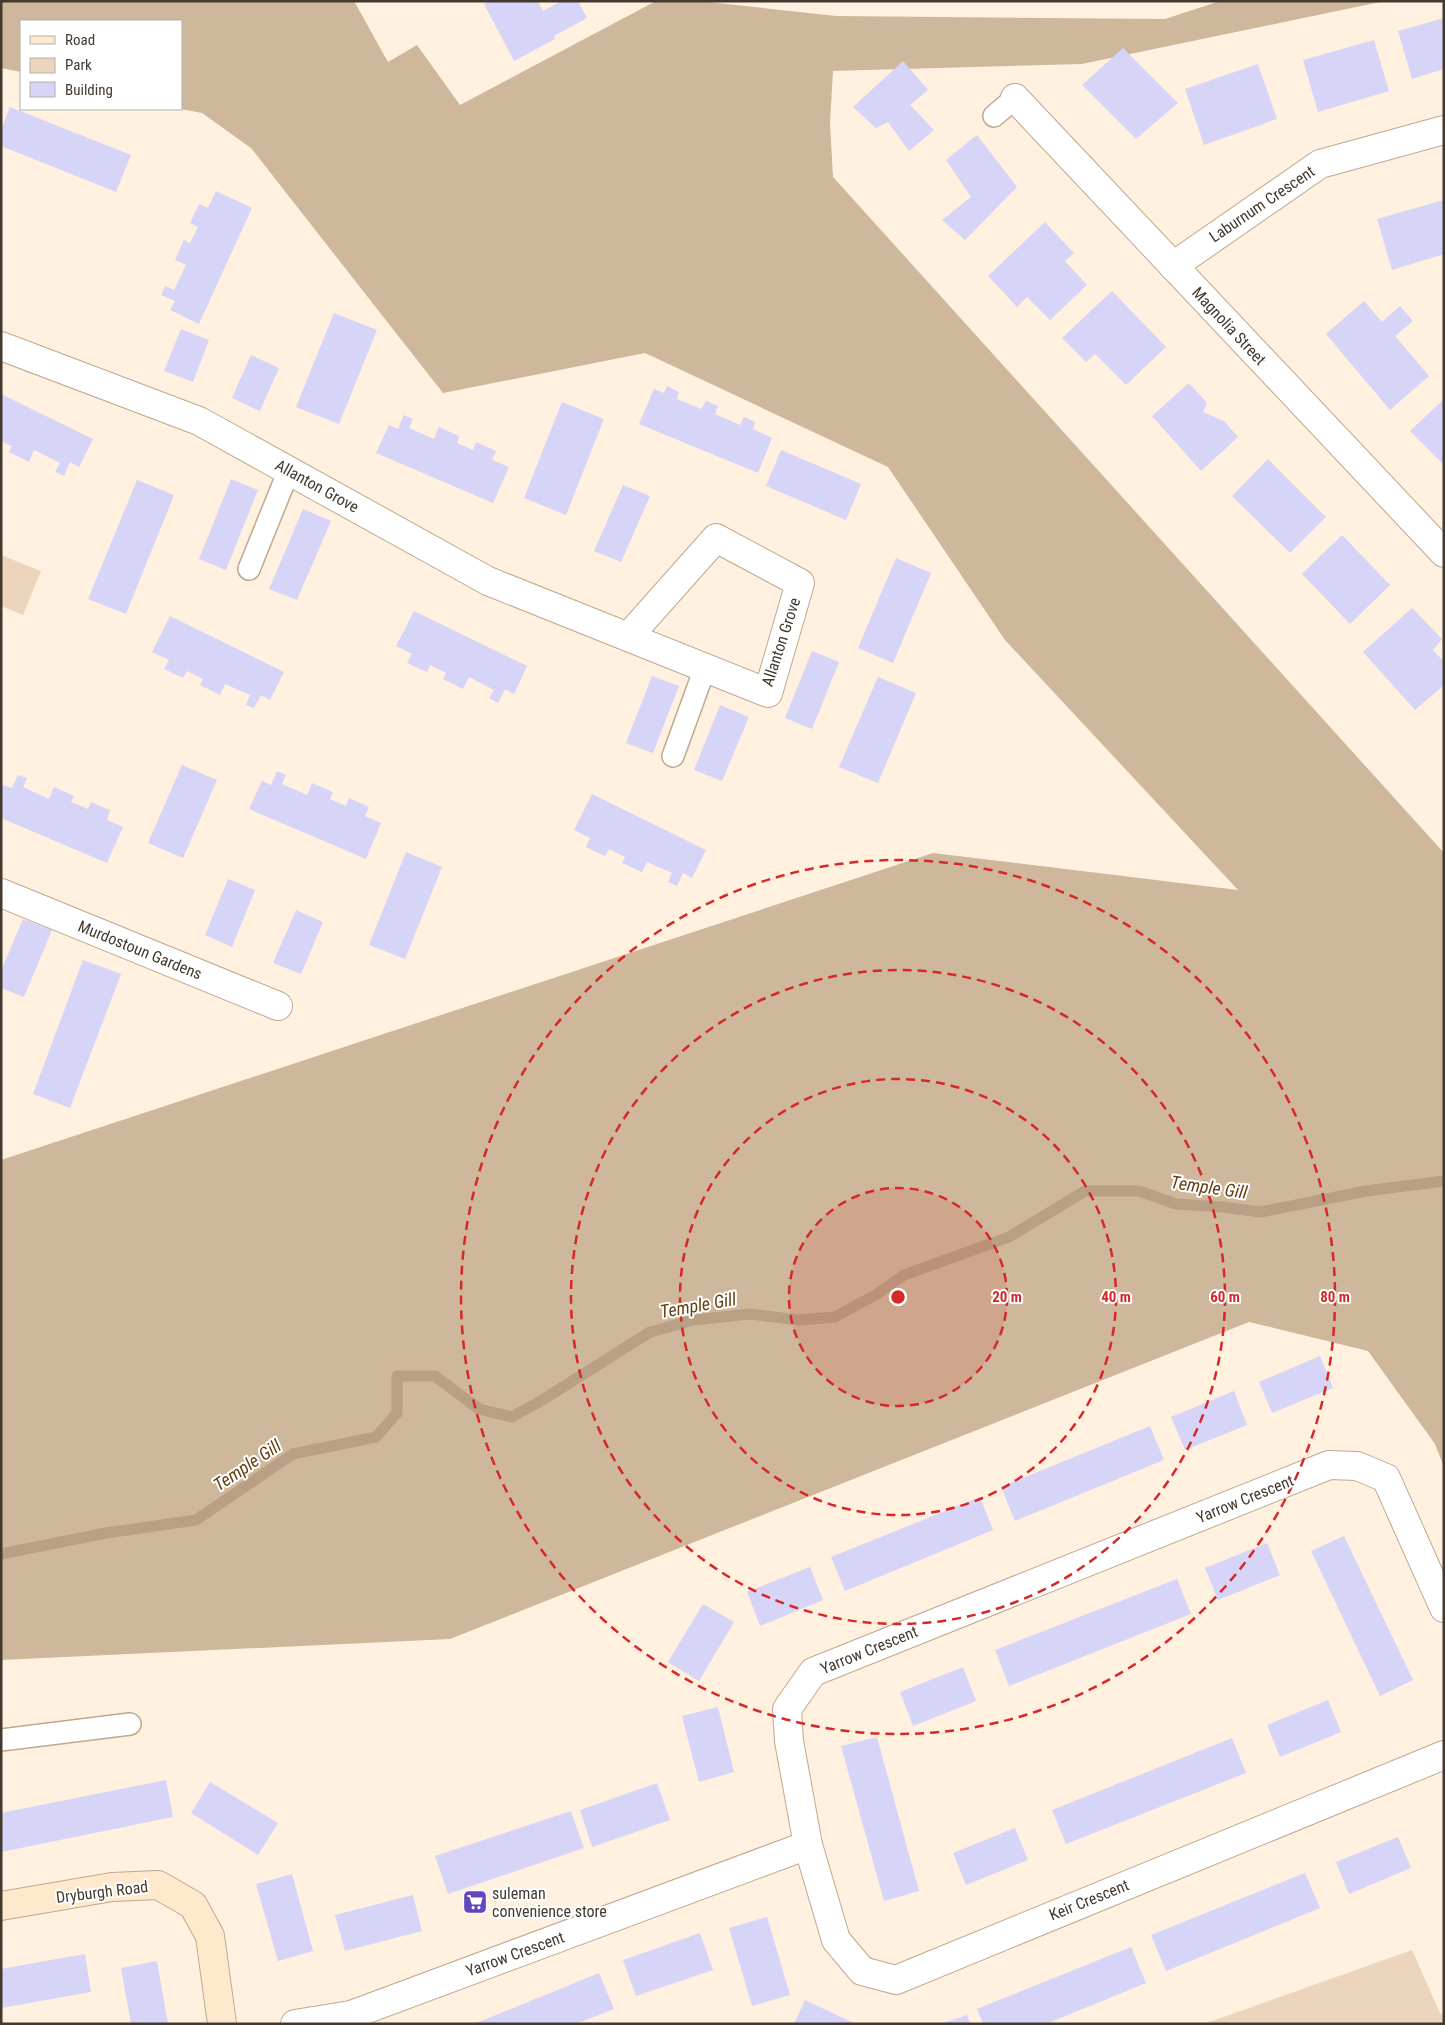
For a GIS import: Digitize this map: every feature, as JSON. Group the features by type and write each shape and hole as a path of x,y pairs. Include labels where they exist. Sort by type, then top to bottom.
{"street":[{"name":"Magnolia Street","path":"1015,98 1444,553"},
{"name":"Laburnum Crescent","path":"1172,266 1320,164 1444,130"},
{"name":"Allanton Grove","path":"1,346 199,421 488,580 628,637 768,693 800,583 716,538 628,637"},
{"name":"Murdostoun Gardens","path":"1,894 278,1006"},
{"name":"Yarrow Crescent","path":"295,2024 351,2015 808,1845 789,1741 787,1709 813,1672 1329,1465 1358,1466 1386,1478 1444,1608"},
{"name":"Keir Crescent","path":"808,1845 836,1940 862,1971 896,1980 1444,1755"},
{"name":"Dryburgh Road","path":"1,1906 112,1887 158,1885 194,1905 210,1936 222,2024"}],"lane":[{"path":"994,116 1015,98"},
{"path":"248,569 289,470"},
{"path":"673,756 705,668"},
{"path":"1,1740 130,1724"}],"green space":[{"path":"1,555 41,571 23,615 1,606"},
{"path":"1412,1950 1440,2013 1444,2015 1444,2024 1204,2024"}],"shaded area":[{"path":"1,1 354,1 388,62 417,45 460,105 656,1 699,1 836,16 1165,19 1220,1 1385,1 1082,64 833,71 830,123 833,177 1444,853 1444,1467 1435,1444 1368,1351 1249,1322 450,1639 1,1660 1,1160 933,853 1238,890 1005,640 888,467 645,353 443,393 251,148 202,113 182,109 182,20 20,20 20,72 1,68"}],"building":[{"path":"490,1 538,1 543,11 561,1 578,1 587,18 554,36 555,39 514,61 484,4"},
{"path":"1444,18 1444,69 1412,79 1398,31"},
{"path":"1374,40 1389,91 1318,112 1303,60"},
{"path":"1123,48 1178,103 1136,139 1082,85"},
{"path":"903,61 928,90 910,105 934,130 909,151 888,122 876,128 853,107"},
{"path":"1258,64 1277,119 1204,145 1185,89"},
{"path":"10,107 131,155 116,192 1,146 1,130"},
{"path":"977,135 1017,187 965,240 942,220 971,197 946,160"},
{"path":"216,191 252,208 199,324 170,310 175,301 161,295 165,286 174,290 186,265 175,260 184,240 190,243 198,227 190,223 199,204 208,208"},
{"path":"1444,200 1444,254 1392,270 1377,219"},
{"path":"1045,222 1074,253 1065,261 1087,285 1050,320 1027,297 1017,307 988,276"},
{"path":"1112,291 1166,347 1126,385 1095,354 1086,362 1062,338"},
{"path":"1364,301 1382,322 1400,306 1413,321 1395,336 1429,376 1390,410 1326,334"},
{"path":"334,313 377,330 339,424 296,407"},
{"path":"181,329 209,340 193,382 164,371"},
{"path":"251,355 279,368 260,411 232,398"},
{"path":"1189,383 1207,403 1203,412 1224,421 1238,437 1201,471 1152,416"},
{"path":"667,386 679,392 677,399 701,409 706,401 718,406 715,414 740,425 744,417 755,422 753,429 772,438 758,473 639,424 654,389 664,393"},
{"path":"1,394 93,439 79,467 70,462 64,476 55,472 60,463 34,450 29,462 9,452 12,446 1,441"},
{"path":"1444,399 1444,465 1410,431"},
{"path":"562,402 604,419 566,515 524,498"},
{"path":"404,415 413,419 409,428 434,439 439,427 459,436 457,443 473,450 476,442 496,451 492,460 509,467 493,503 376,453 389,425 398,429"},
{"path":"781,450 861,484 846,520 766,486"},
{"path":"1268,459 1326,517 1290,553 1232,496"},
{"path":"231,479 258,490 226,570 199,559"},
{"path":"137,480 174,495 126,614 88,599"},
{"path":"623,485 650,496 621,562 594,551"},
{"path":"303,509 331,521 297,600 269,589"},
{"path":"1342,535 1390,585 1350,624 1302,574"},
{"path":"896,558 931,573 893,663 858,648"},
{"path":"1412,608 1442,639 1433,650 1444,662 1444,685 1415,710 1363,652"},
{"path":"414,611 527,666 514,694 505,689 498,703 489,698 494,690 469,677 463,689 443,679 446,673 430,665 427,672 407,663 412,654 396,646"},
{"path":"170,616 284,672 270,700 261,695 254,708 246,705 250,695 225,684 220,695 200,685 203,679 187,671 183,678 164,669 169,660 152,652"},
{"path":"812,651 839,662 812,729 785,718"},
{"path":"652,676 679,686 653,753 626,743"},
{"path":"878,677 916,693 878,783 839,767"},
{"path":"720,705 749,717 722,781 694,770"},
{"path":"182,765 217,780 183,858 148,843"},
{"path":"277,771 286,775 282,784 307,795 312,783 333,792 330,799 346,806 349,798 369,807 365,816 381,823 366,859 249,809 262,781 271,785"},
{"path":"18,775 27,778 23,787 49,799 54,787 74,796 71,802 88,809 91,802 110,810 107,820 123,827 107,863 1,818 1,788 3,785 12,788"},
{"path":"592,794 706,850 692,878 683,873 677,886 668,882 672,873 647,862 642,872 622,863 625,857 609,849 605,856 586,847 590,838 574,830"},
{"path":"406,852 442,867 405,959 369,945"},
{"path":"228,879 255,890 232,947 205,935"},
{"path":"296,910 323,922 301,974 273,963"},
{"path":"23,919 52,930 24,997 1,988 1,971"},
{"path":"83,960 121,974 70,1108 33,1094"},
{"path":"1320,1356 1333,1388 1272,1413 1259,1382"},
{"path":"1234,1391 1247,1425 1185,1450 1171,1417"},
{"path":"1150,1426 1164,1460 1015,1521 1001,1487"},
{"path":"980,1497 993,1530 845,1591 831,1557"},
{"path":"1344,1536 1413,1680 1380,1696 1311,1551"},
{"path":"1267,1543 1280,1575 1218,1600 1205,1568"},
{"path":"810,1567 823,1600 760,1626 747,1592"},
{"path":"1177,1579 1191,1614 1009,1686 995,1650"},
{"path":"703,1604 734,1622 699,1681 668,1662"},
{"path":"963,1667 976,1701 913,1726 900,1692"},
{"path":"1328,1700 1341,1732 1280,1757 1267,1725"},
{"path":"718,1707 734,1772 699,1782 682,1716"},
{"path":"877,1737 919,1891 884,1901 841,1746"},
{"path":"1232,1738 1246,1773 1066,1844 1052,1810"},
{"path":"166,1780 173,1817 1,1852 1,1813"},
{"path":"210,1782 278,1823 258,1855 191,1813"},
{"path":"657,1783 670,1820 592,1847 580,1810"},
{"path":"571,1811 584,1848 448,1894 435,1856"},
{"path":"1015,1828 1028,1860 966,1885 953,1853"},
{"path":"1398,1837 1411,1868 1349,1894 1336,1862"},
{"path":"1305,1873 1320,1908 1166,1971 1151,1935"},
{"path":"292,1874 313,1951 278,1961 256,1884"},
{"path":"413,1895 422,1931 345,1951 335,1915"},
{"path":"767,1917 790,1995 752,2006 729,1928"},
{"path":"700,1933 713,1970 636,1996 623,1960"},
{"path":"1131,1947 1146,1983 1046,2024 983,2024 977,2009"},
{"path":"85,1954 91,1992 1,2008 1,1969"},
{"path":"157,1961 168,2024 131,2024 121,1968"},
{"path":"599,1973 614,2009 576,2024 474,2024"},
{"path":"805,2000 856,2024 794,2024"},
{"path":"967,2015 970,2024 943,2024 943,2023"}],"waterway":[{"name":"Temple Gill","path":"1,1554 106,1533 196,1520 293,1454 376,1437 397,1413 397,1376 435,1376 479,1409 512,1417 650,1332 694,1320 750,1314 799,1320 835,1317 877,1294 904,1275 1009,1237 1085,1191 1139,1191 1176,1204 1260,1212 1366,1191 1444,1181"}],"place":[{"name":"suleman convenience store","path":"475,1902"}]}
